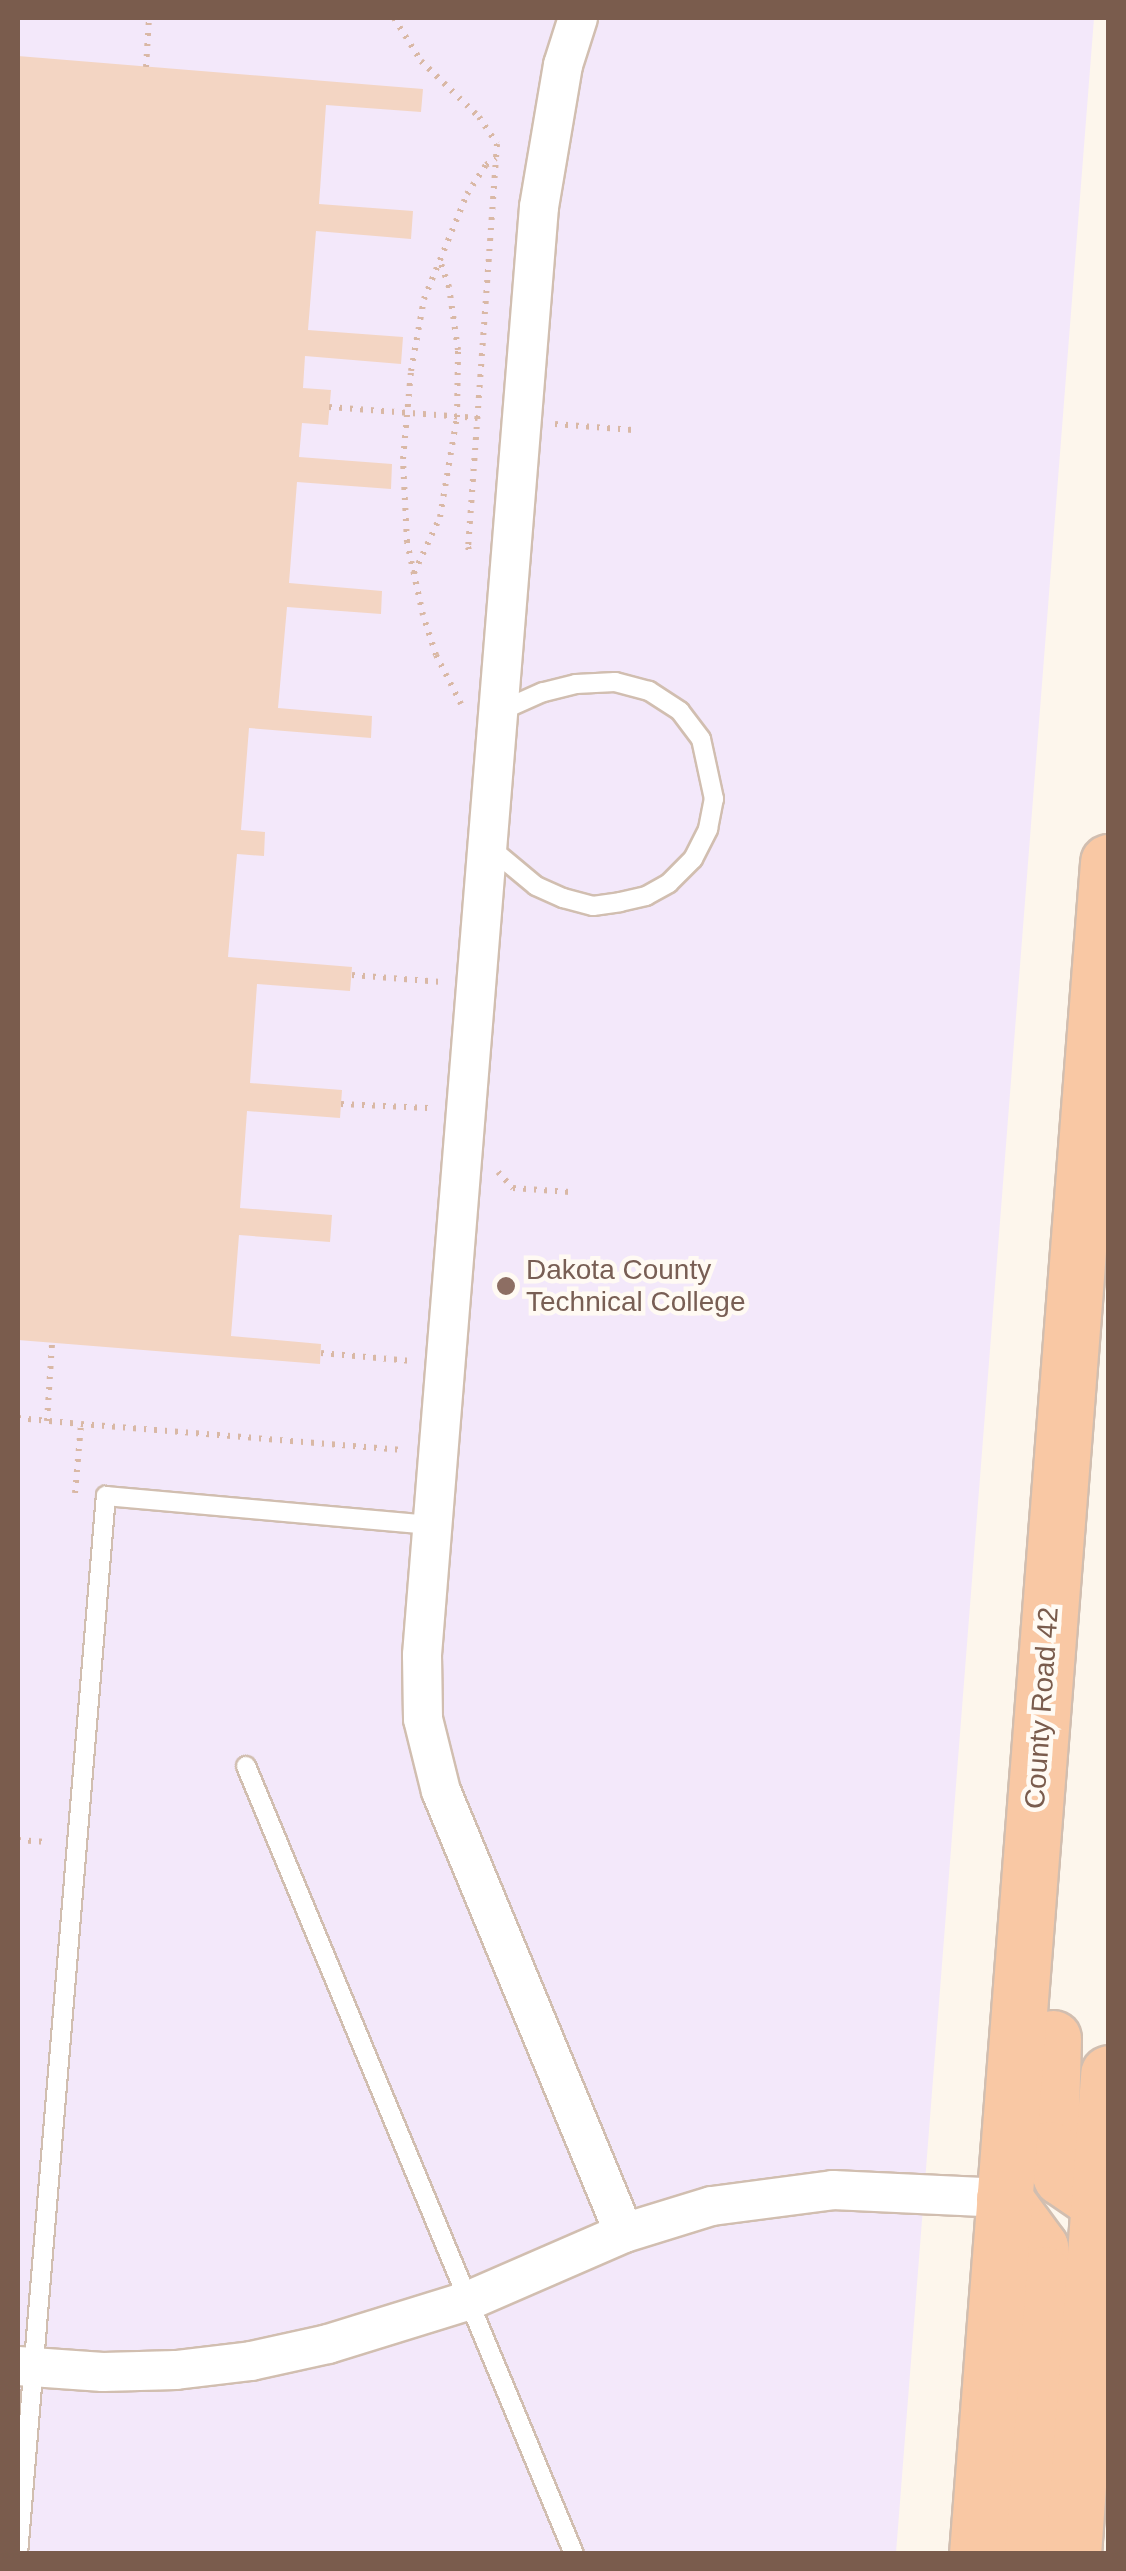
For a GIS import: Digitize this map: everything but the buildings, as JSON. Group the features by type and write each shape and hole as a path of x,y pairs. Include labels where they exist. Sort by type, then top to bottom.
{"highway":[{"name":"County Road 42","path":"977,2554 1108,862"},
{"path":"1074,1298 1088,1451 1086,1629 1055,2003 1050,2149 1062,2177 1099,2203"},
{"path":"1073,2554 1108,2074"},
{"path":"1004,2198 1040,2247 1044,2274 1022,2554"}],"street":[{"path":"578,18 563,65 539,207 484,705 488,846 422,1656 423,1719 441,1791 624,2234"},
{"path":"26,2367 103,2372 252,2361 401,2325 624,2234 712,2206 833,2190 1004,2198"}],"lane":[{"path":"484,705 576,684 614,682 649,691 680,711 700,739 714,798 708,829 693,859 670,883 646,896 620,902 593,906 563,898 536,886 488,846"},
{"path":"18,2554 26,2367 106,1496 432,1525"},
{"path":"246,1766 574,2554"}],"path":[{"path":"146,66 149,18"},
{"path":"394,18 421,61 493,133 498,158 468,547 479,570"},
{"path":"484,705 468,718 436,655 414,573 403,499 416,339 439,260 467,194 486,165 498,158"},
{"path":"414,573 440,516 457,417 458,350 449,286 439,260"},
{"path":"330,407 444,416"},
{"path":"352,975 448,983"},
{"path":"47,1421 52,1342"},
{"path":"321,1353 418,1362 416,1380"},
{"path":"18,1418 411,1451"},
{"path":"74,1504 81,1424"},
{"path":"45,1862 48,1822"},
{"path":"18,1840 46,1842"}],"shaded area":[{"name":"Dakota County Technical College","path":"18,18 1094,18 896,2553 18,2553"}],"place":[{"name":"Dakota County Technical College","path":"506,1286"}]}
